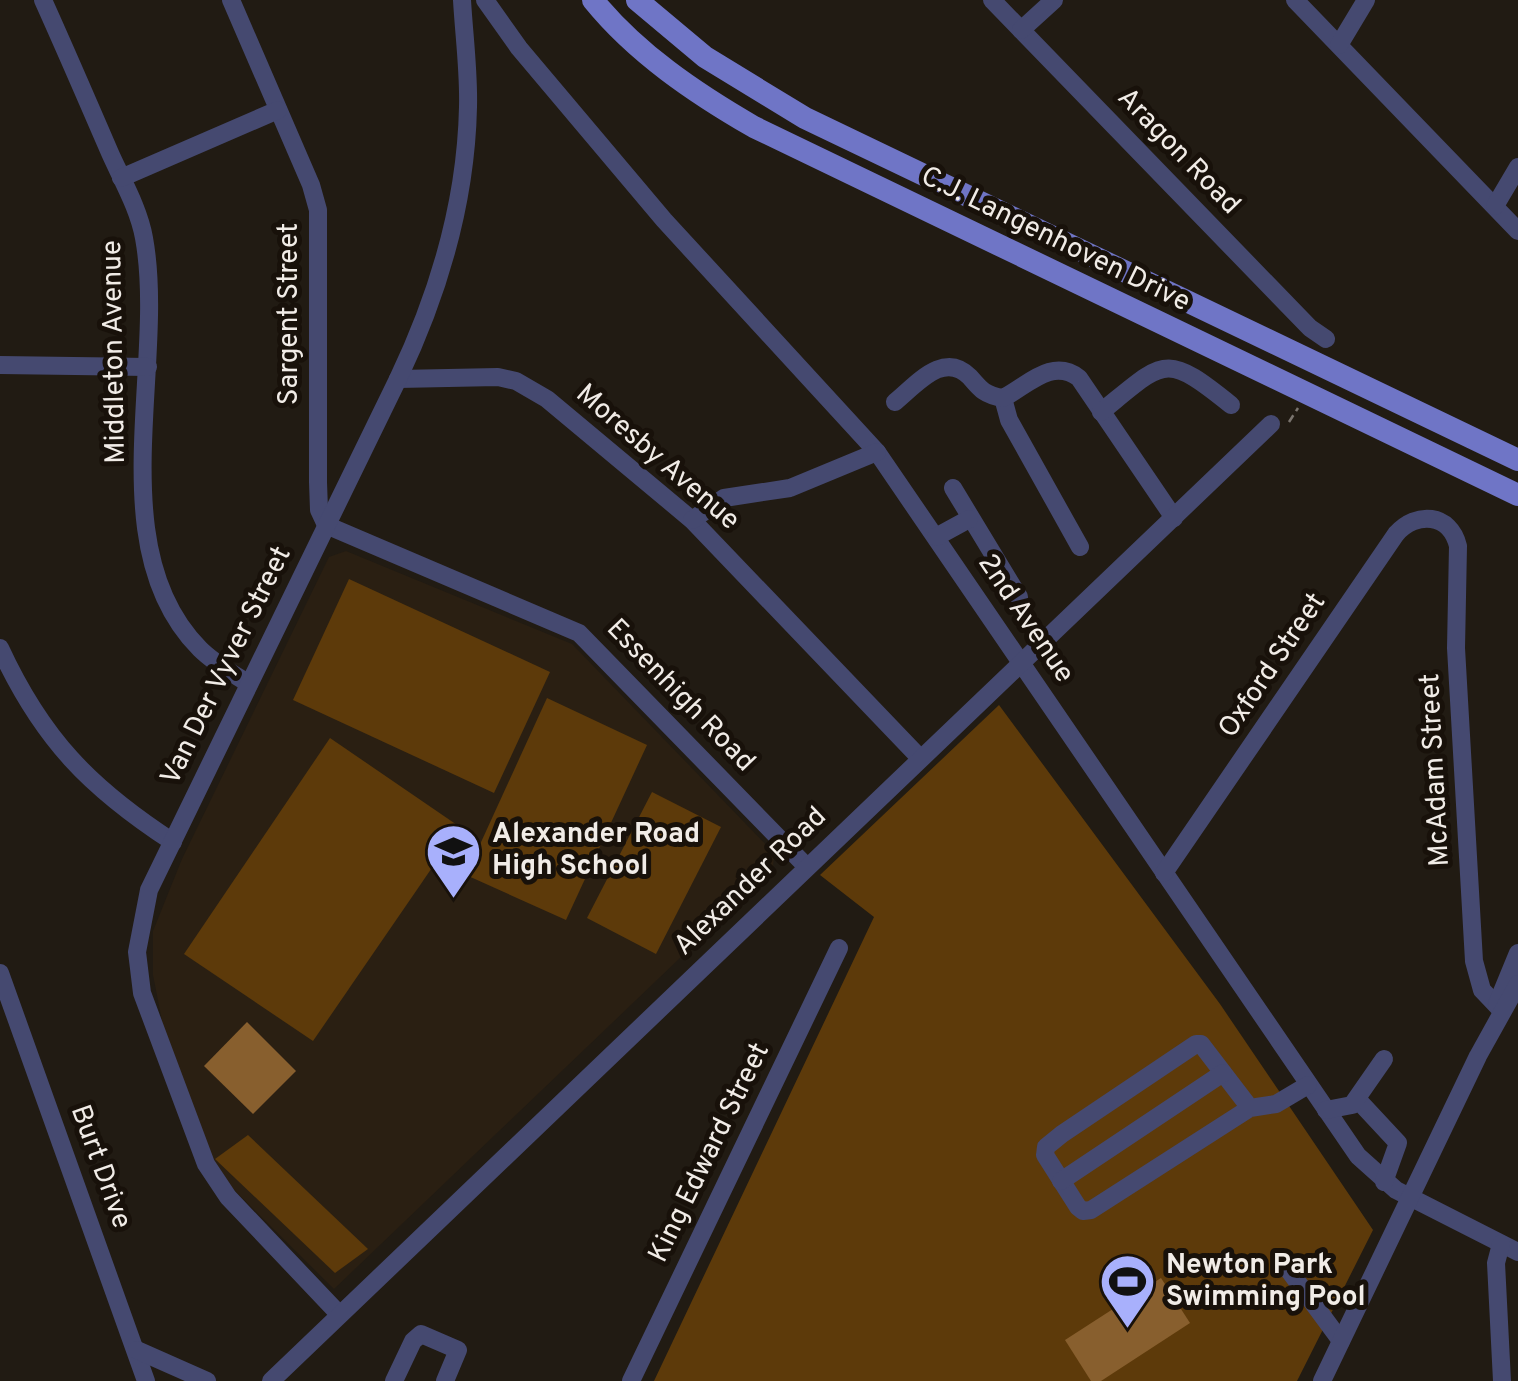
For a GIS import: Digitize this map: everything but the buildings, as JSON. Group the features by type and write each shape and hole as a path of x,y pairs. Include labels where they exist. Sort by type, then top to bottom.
{"main road":[{"name":"C.J. Langenhoven Drive","path":"592,0 657,63 754,127 1518,494"},
{"name":"C.J. Langenhoven Drive","path":"637,0 705,56 805,118 1518,460"}],"street":[{"name":"Middleton Avenue","path":"43,0 144,234 148,367 144,491 153,565 172,611 197,646 249,684"},
{"name":"Sargent Street","path":"231,0 312,185 318,210 318,482 319,510 326,525"},
{"name":"Van Der Vyver Street","path":"338,1313 217,1183 206,1164 155,1030 138,969 139,929 149,890 422,328 440,276 465,162 468,103 462,0"},
{"name":"2nd Avenue","path":"485,0 519,48 664,220 877,452 1358,1156 1384,1182 1509,1248"},
{"name":"Aragon Road","path":"992,0 1310,328 1326,339"},
{"path":"1022,30 1054,0"},
{"path":"1295,0 1518,230"},
{"path":"1339,45 1366,0"},
{"path":"121,178 278,110"},
{"path":"1496,206 1518,168"},
{"path":"0,365 148,367"},
{"path":"895,402 932,372 948,365 960,368 985,395 1002,398 1042,373 1070,370 1174,518"},
{"path":"1101,412 1157,369 1174,368 1190,372 1231,405"},
{"name":"Moresby Avenue","path":"398,378 483,376 516,381 547,400 692,520 920,758"},
{"path":"1002,398 1009,420 1080,547"},
{"name":"Alexander Road","path":"271,1381 1271,424"},
{"path":"692,520 724,498 790,488 877,452"},
{"path":"953,488 1019,596"},
{"name":"Oxford Street","path":"1164,873 1396,534 1417,518 1442,523"},
{"path":"936,537 969,519"},
{"name":"McAdam Street","path":"1442,523 1454,533 1458,546 1456,648 1474,961 1482,990 1499,1008"},
{"name":"Essenhigh Road","path":"326,525 579,633 807,867"},
{"path":"0,648 23,694 70,760 104,794 173,842"},
{"name":"King Edward Street","path":"631,1381 838,948"},
{"path":"1322,1381 1478,1056 1518,954"},
{"name":"Burt Drive","path":"0,973 146,1381"},
{"path":"1499,1008 1518,984"},
{"path":"1250,1108 1202,1044 1196,1044 1046,1147 1045,1155 1078,1207 1091,1210 1250,1108 1276,1104 1308,1086"},
{"path":"1326,1110 1352,1106 1384,1059"},
{"path":"1062,1181 1223,1073"},
{"path":"1358,1099 1398,1143 1384,1182"},
{"path":"1502,1381 1496,1264 1509,1248"},
{"path":"1282,1261 1341,1341"},
{"path":"394,1381 412,1340 421,1334 458,1350 446,1381"},
{"path":"137,1350 206,1381"}],"path":[{"path":"1292,419 1299,407"}],"shaded area":[{"name":"Alexander Road High School","path":"346,551 572,644 774,853 773,869 334,1289 219,1175 164,1031 153,975 153,931 182,859 329,557"},
{"path":"349,579 550,672 494,793 293,700"},
{"path":"547,698 647,745 566,920 466,875"},
{"path":"999,705 1220,1004 1373,1230 1297,1381 654,1381 874,917 820,875"},
{"path":"330,738 460,827 313,1041 184,954"},
{"path":"652,792 721,827 656,954 587,918"},
{"path":"247,1022 296,1071 253,1114 204,1066"},
{"path":"248,1135 368,1249 335,1273 215,1159"},
{"name":"Newton Park Swimming Pool","path":"1161,1278 1190,1323 1101,1381 1091,1381 1065,1340"}],"place":[{"name":"Alexander Road High School","path":"453,900"},
{"name":"Newton Park Swimming Pool","path":"1127,1331"}]}
